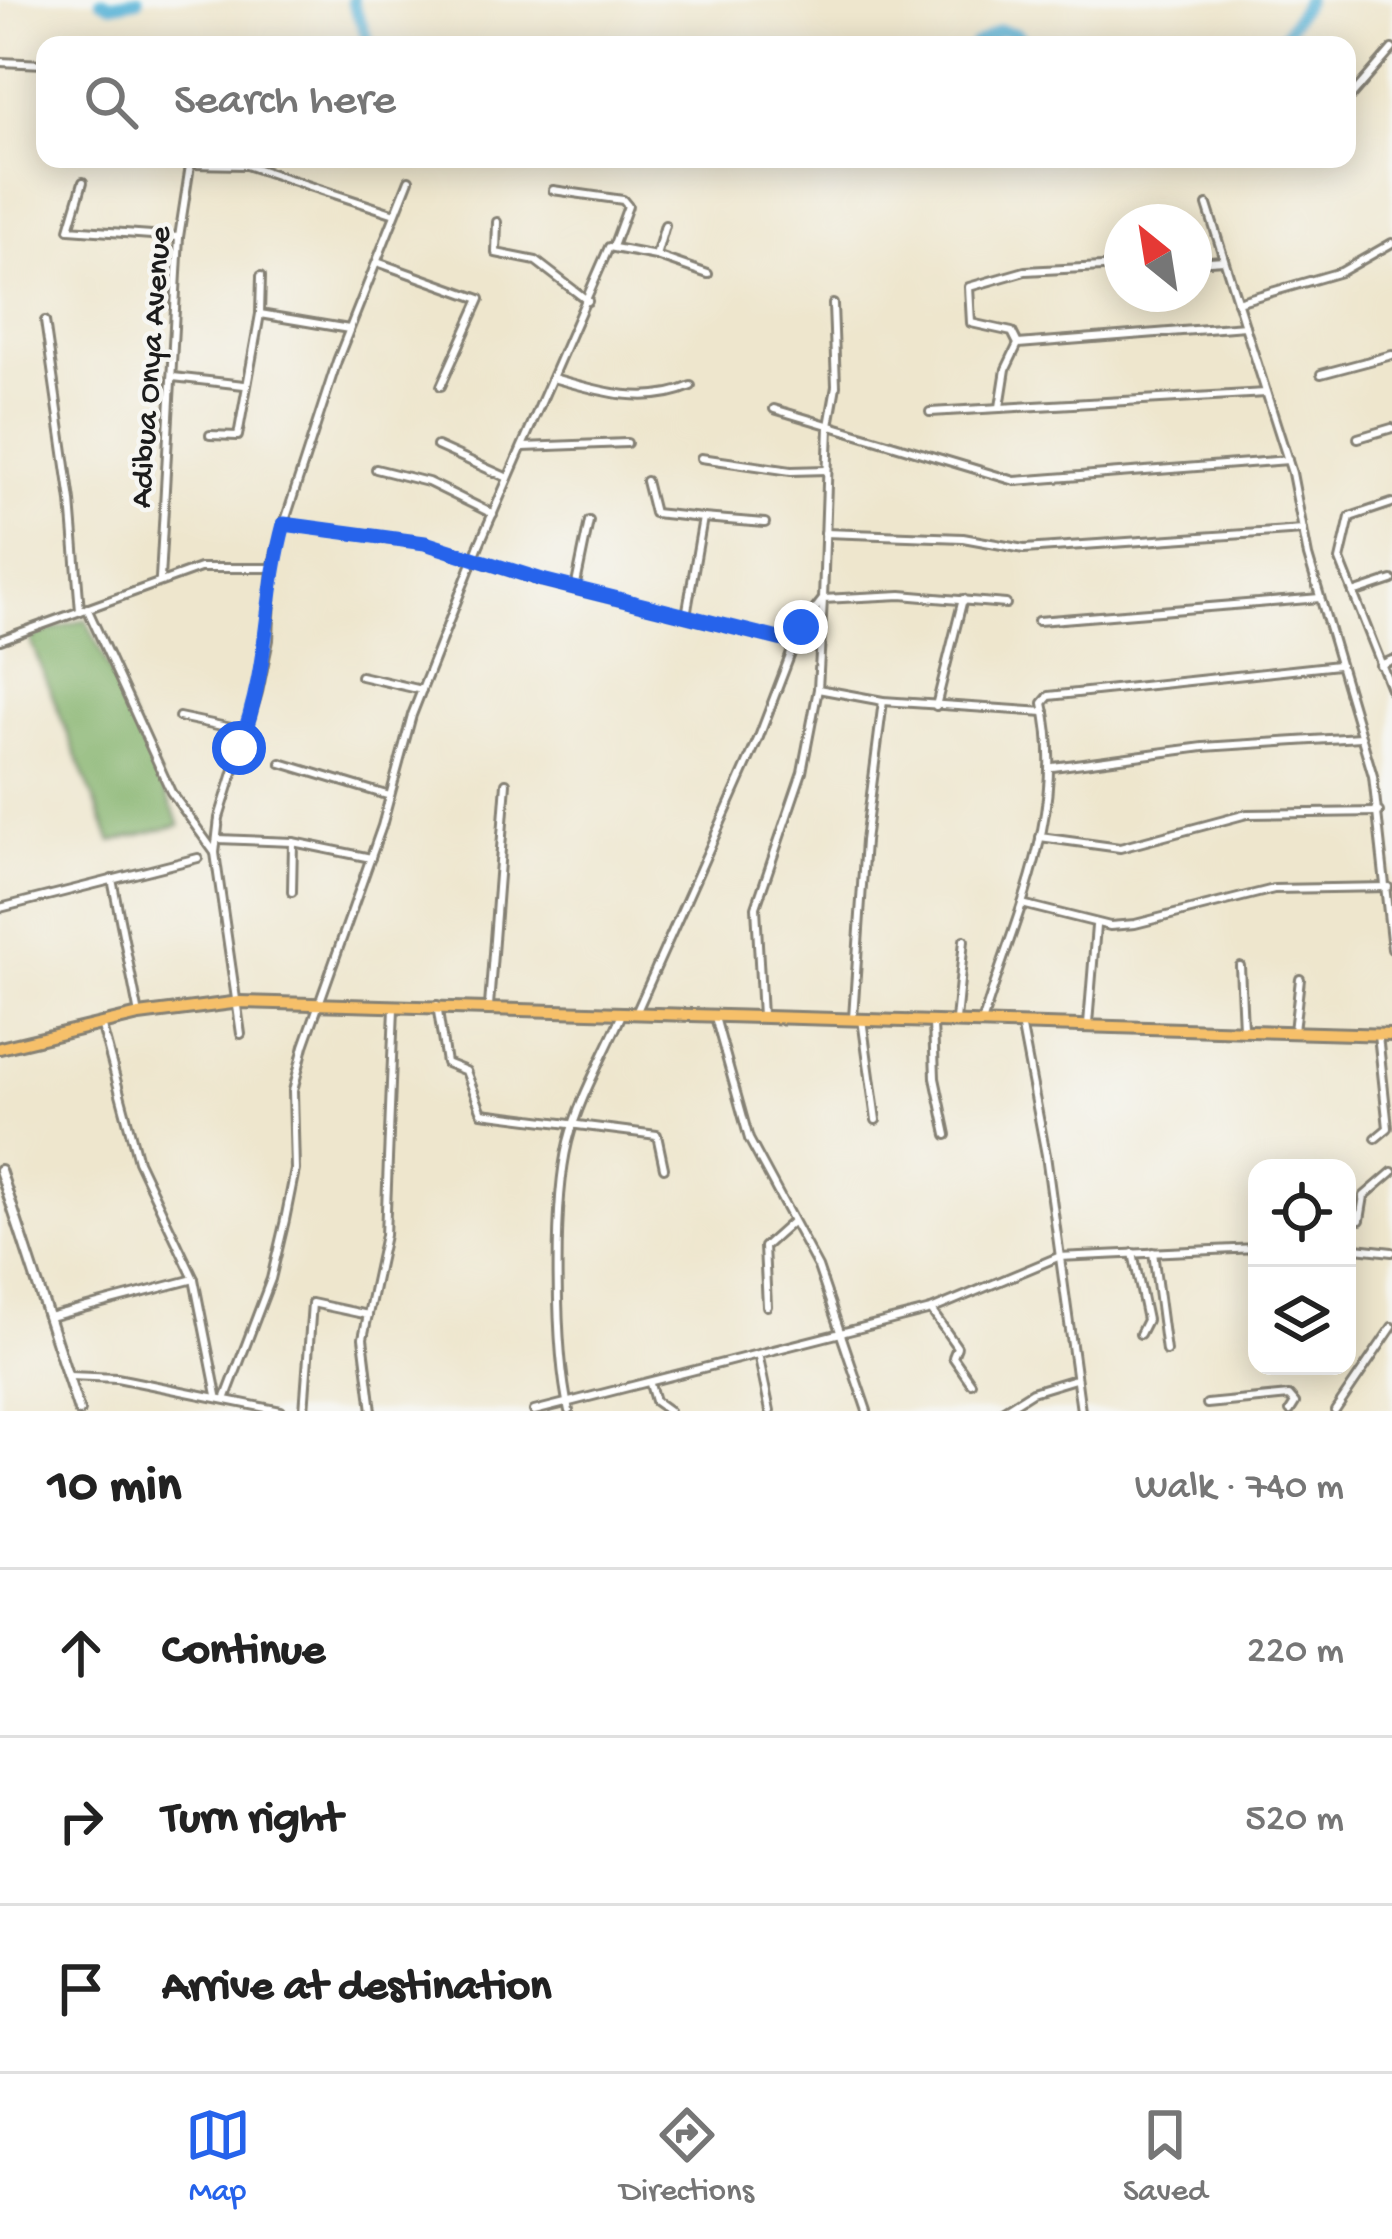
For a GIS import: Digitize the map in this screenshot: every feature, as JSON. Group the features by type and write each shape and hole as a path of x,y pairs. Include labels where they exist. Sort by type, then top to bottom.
{"main road":[{"path":"0,1048 139,1015 240,1002 1385,1035"}],"street":[{"path":"1356,91 1392,49"},
{"path":"0,62 36,64"},
{"name":"Adibua Onya Avenue","path":"160,579 179,236 190,168"},
{"path":"252,168 395,214"},
{"path":"241,1034 215,854 226,792 269,640 272,568 284,524 350,329 409,180"},
{"path":"83,182 69,229 179,236"},
{"path":"222,1396 271,1279 295,1170 293,1091 422,690 472,562 628,206 623,200 553,190"},
{"path":"1212,221 1288,460 1320,598 1380,812 1392,949"},
{"path":"497,222 496,253 536,261 588,301"},
{"path":"656,256 665,225"},
{"path":"1237,302 1341,272 1392,243"},
{"path":"614,244 708,274"},
{"path":"1212,261 1224,260"},
{"path":"375,262 481,299 441,386"},
{"path":"1018,344 1012,332 971,323 969,286 1025,272 1104,267"},
{"path":"210,435 238,436 260,314 261,276"},
{"path":"763,1016 756,907 789,822 818,689 829,426 836,386 833,304"},
{"path":"260,314 350,329"},
{"path":"45,321 83,609 171,793 215,854"},
{"path":"1018,344 1245,326"},
{"path":"1000,407 1006,369 1018,344"},
{"path":"1321,374 1392,355"},
{"path":"173,377 244,385"},
{"path":"553,378 642,397 670,395 691,386"},
{"path":"930,412 1266,393"},
{"path":"774,410 1015,481 1288,460"},
{"path":"1358,438 1392,428"},
{"path":"523,447 627,443"},
{"path":"437,446 508,478"},
{"path":"701,458 791,471 827,470"},
{"path":"376,469 424,481 493,514"},
{"path":"646,481 654,512 764,523"},
{"path":"1392,503 1346,522 1340,560 1392,691"},
{"path":"686,616 703,518"},
{"path":"575,589 589,520"},
{"path":"284,524 389,535 472,562 795,643"},
{"path":"825,533 963,538 1024,548 1303,530"},
{"path":"0,640 160,579 228,564 272,568"},
{"path":"1353,593 1392,580"},
{"path":"936,706 963,598"},
{"path":"568,1408 562,1258 564,1168 573,1126 759,737 807,615 823,599 963,598 1006,604"},
{"path":"1038,621 1320,598"},
{"path":"1380,664 1392,661"},
{"path":"982,1023 1040,837 1052,767 1043,703 1063,692 1338,665"},
{"path":"361,676 422,690"},
{"path":"818,689 883,701 1045,712"},
{"path":"876,1120 857,1019 865,841 883,701"},
{"path":"179,717 246,730"},
{"path":"1052,767 1203,747 1360,737"},
{"path":"281,763 390,796"},
{"path":"489,1006 506,782"},
{"path":"1040,837 1120,848 1247,814 1380,812"},
{"path":"218,839 292,842 371,859"},
{"path":"292,842 292,892"},
{"path":"0,908 198,858"},
{"path":"112,879 139,1015"},
{"path":"1022,904 1096,926 1135,925 1274,889 1390,887"},
{"path":"1088,1025 1096,926"},
{"path":"956,1022 964,940"},
{"path":"1240,966 1243,1031"},
{"path":"1294,1031 1300,979"},
{"path":"372,1411 363,1338 386,1234 394,1004"},
{"path":"437,1005 446,1063 470,1077 482,1113 657,1135 664,1168"},
{"path":"714,1014 749,1139 818,1267 867,1411"},
{"path":"933,1022 935,1078 947,1136"},
{"path":"101,1023 138,1161 194,1279 222,1396"},
{"path":"1021,1023 1081,1411"},
{"path":"1376,1138 1388,1128 1385,1035"},
{"path":"0,1170 79,1411"},
{"path":"1360,1220 1364,1196 1392,1172"},
{"path":"767,1306 764,1247 792,1222"},
{"path":"534,1411 568,1408 931,1310 1058,1258 1248,1248"},
{"path":"1356,1248 1392,1252"},
{"path":"1153,1252 1166,1351"},
{"path":"1133,1253 1147,1320 1140,1334"},
{"path":"50,1317 194,1279"},
{"path":"304,1411 312,1303 368,1315"},
{"path":"931,1310 957,1347 956,1362 971,1383"},
{"path":"1335,1411 1392,1328"},
{"path":"759,1358 770,1411"},
{"path":"69,1376 222,1396 281,1411"},
{"path":"1002,1411 1032,1392 1076,1378"},
{"path":"650,1384 655,1401 669,1411"},
{"path":"1207,1404 1289,1396 1294,1402 1290,1411"}],"green space":[{"path":"86,619 180,825 111,842 29,637"}],"waterway":[{"path":"101,0 111,5 138,0"},
{"path":"352,0 366,36"},
{"path":"1283,36 1307,0"},
{"path":"990,36 1000,30 1019,36"}],"route":[{"path":"239,748 269,640 272,568 284,524 425,543 472,562 795,643 801,627"}]}
